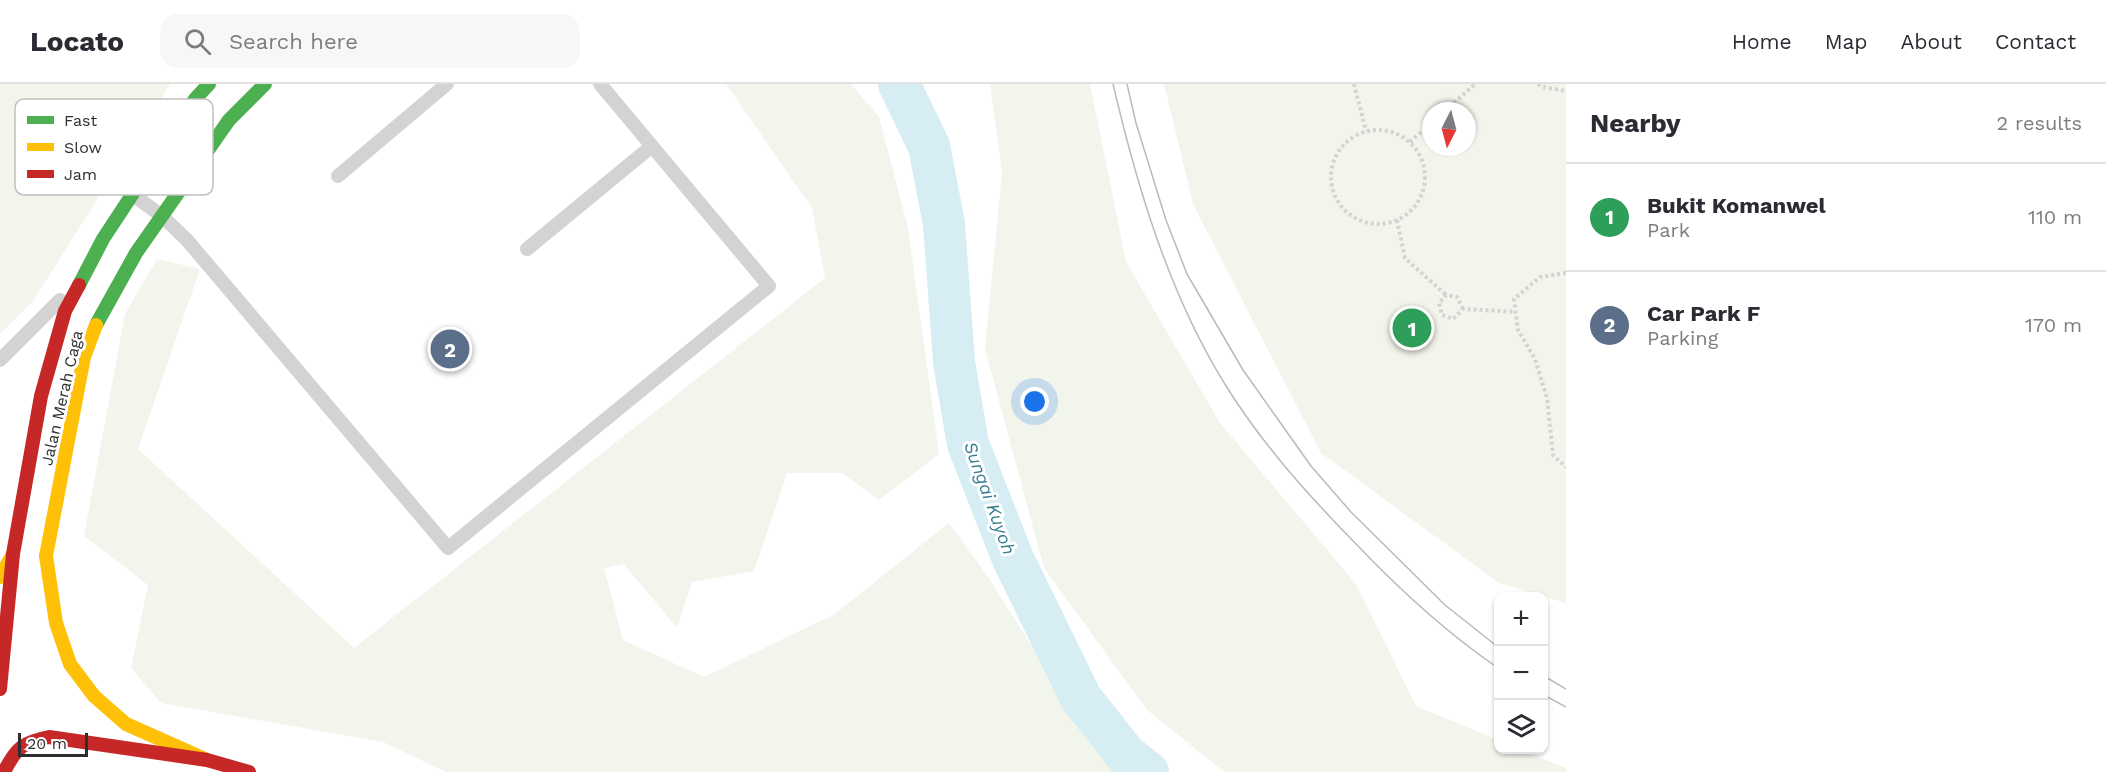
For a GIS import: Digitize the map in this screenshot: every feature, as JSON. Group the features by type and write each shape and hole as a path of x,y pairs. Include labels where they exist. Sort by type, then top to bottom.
{"main road":[{"name":"Jalan Merah Caga","path":"195,99 209,84"},
{"name":"Jalan Merah Caga","path":"213,143 229,120 265,84"},
{"name":"Jalan Merah Caga","path":"0,689 14,554 41,396 65,311 104,239 133,195"},
{"name":"Jalan Merah Caga","path":"177,195 136,253 97,321 75,400 46,556 57,623 70,664 94,696 126,724 207,760"},
{"path":"0,577 14,554"},
{"path":"4,772 13,754 26,741 49,737 207,760 249,772"}],"lane":[{"path":"338,176 447,84"},
{"path":"133,195 162,216 187,240 448,548 769,286 600,84"},
{"path":"527,249 652,146"},
{"path":"0,360 82,279"}],"path":[{"path":"1354,84 1366,131"},
{"path":"1455,102 1475,84"},
{"path":"1539,84 1543,87 1566,91"},
{"path":"1382,130 1397,133 1410,142 1420,154 1425,169 1425,184 1420,199 1410,211 1397,220 1382,224 1367,223 1353,216 1341,206 1334,192 1331,177 1333,162 1341,148 1352,138 1366,131 1382,130"},
{"path":"1410,142 1422,131"},
{"path":"1397,220 1405,258 1446,295 1457,297 1462,309"},
{"path":"1566,273 1540,277 1514,299 1518,330 1535,359 1547,398 1553,455 1566,467"},
{"path":"1446,295 1439,303 1442,315 1453,319 1462,309"},
{"path":"1462,309 1516,312"}],"shaded area":[{"path":"0,84 170,84 161,99 15,99 15,195 100,195 33,301 0,334"},
{"path":"726,84 851,84 879,117 908,228 939,454 879,500 842,473 787,473 754,571 692,582 677,628 624,564 604,568 623,640 704,677 835,614 949,523 986,574 1075,714 1129,772 446,772 383,742 161,703 131,668 148,585 84,536 125,314 157,259 200,269 138,449 354,648 825,278 812,208"},
{"path":"990,84 1090,84 1126,262 1220,423 1356,584 1416,706 1494,738 1494,754 1531,754 1566,768 1566,772 1224,772 1147,710 1044,568 985,349 1002,172"},
{"path":"1164,84 1566,84 1566,603 1548,598 1548,592 1529,592 1499,583 1321,453 1193,204"}],"waterway":[{"name":"Sungai Kuyoh","path":"899,84 929,146 944,224 954,362 968,444 1013,559 1081,698 1126,755 1148,772"}],"tram line":[{"path":"1113,84 1144,199 1170,274 1203,347 1237,404 1286,467 1374,563 1443,626 1494,665"},
{"path":"1127,84 1136,123 1166,220 1187,274 1243,370 1311,466 1351,512 1445,605 1497,646"},
{"path":"1548,678 1566,689"},
{"path":"1548,697 1566,707"}],"traffic: fast":[{"path":"195,99 209,84"},
{"path":"213,143 229,120 265,84"},
{"path":"79,285 103,239 132,195"},
{"path":"96,325 136,253 177,195"}],"traffic: slow":[{"path":"46,556 84,357 96,325"},
{"path":"0,577 13,554"},
{"path":"46,556 56,623 70,664 94,696 126,724 207,760"}],"traffic: jam":[{"path":"0,689 13,554 41,396 65,311 79,285"},
{"path":"4,772 12,757 21,747 49,737 207,760 249,772"}],"place":[{"name":"Bukit Komanwel","path":"1412,328"},
{"name":"Car Park F","path":"450,349"}]}
